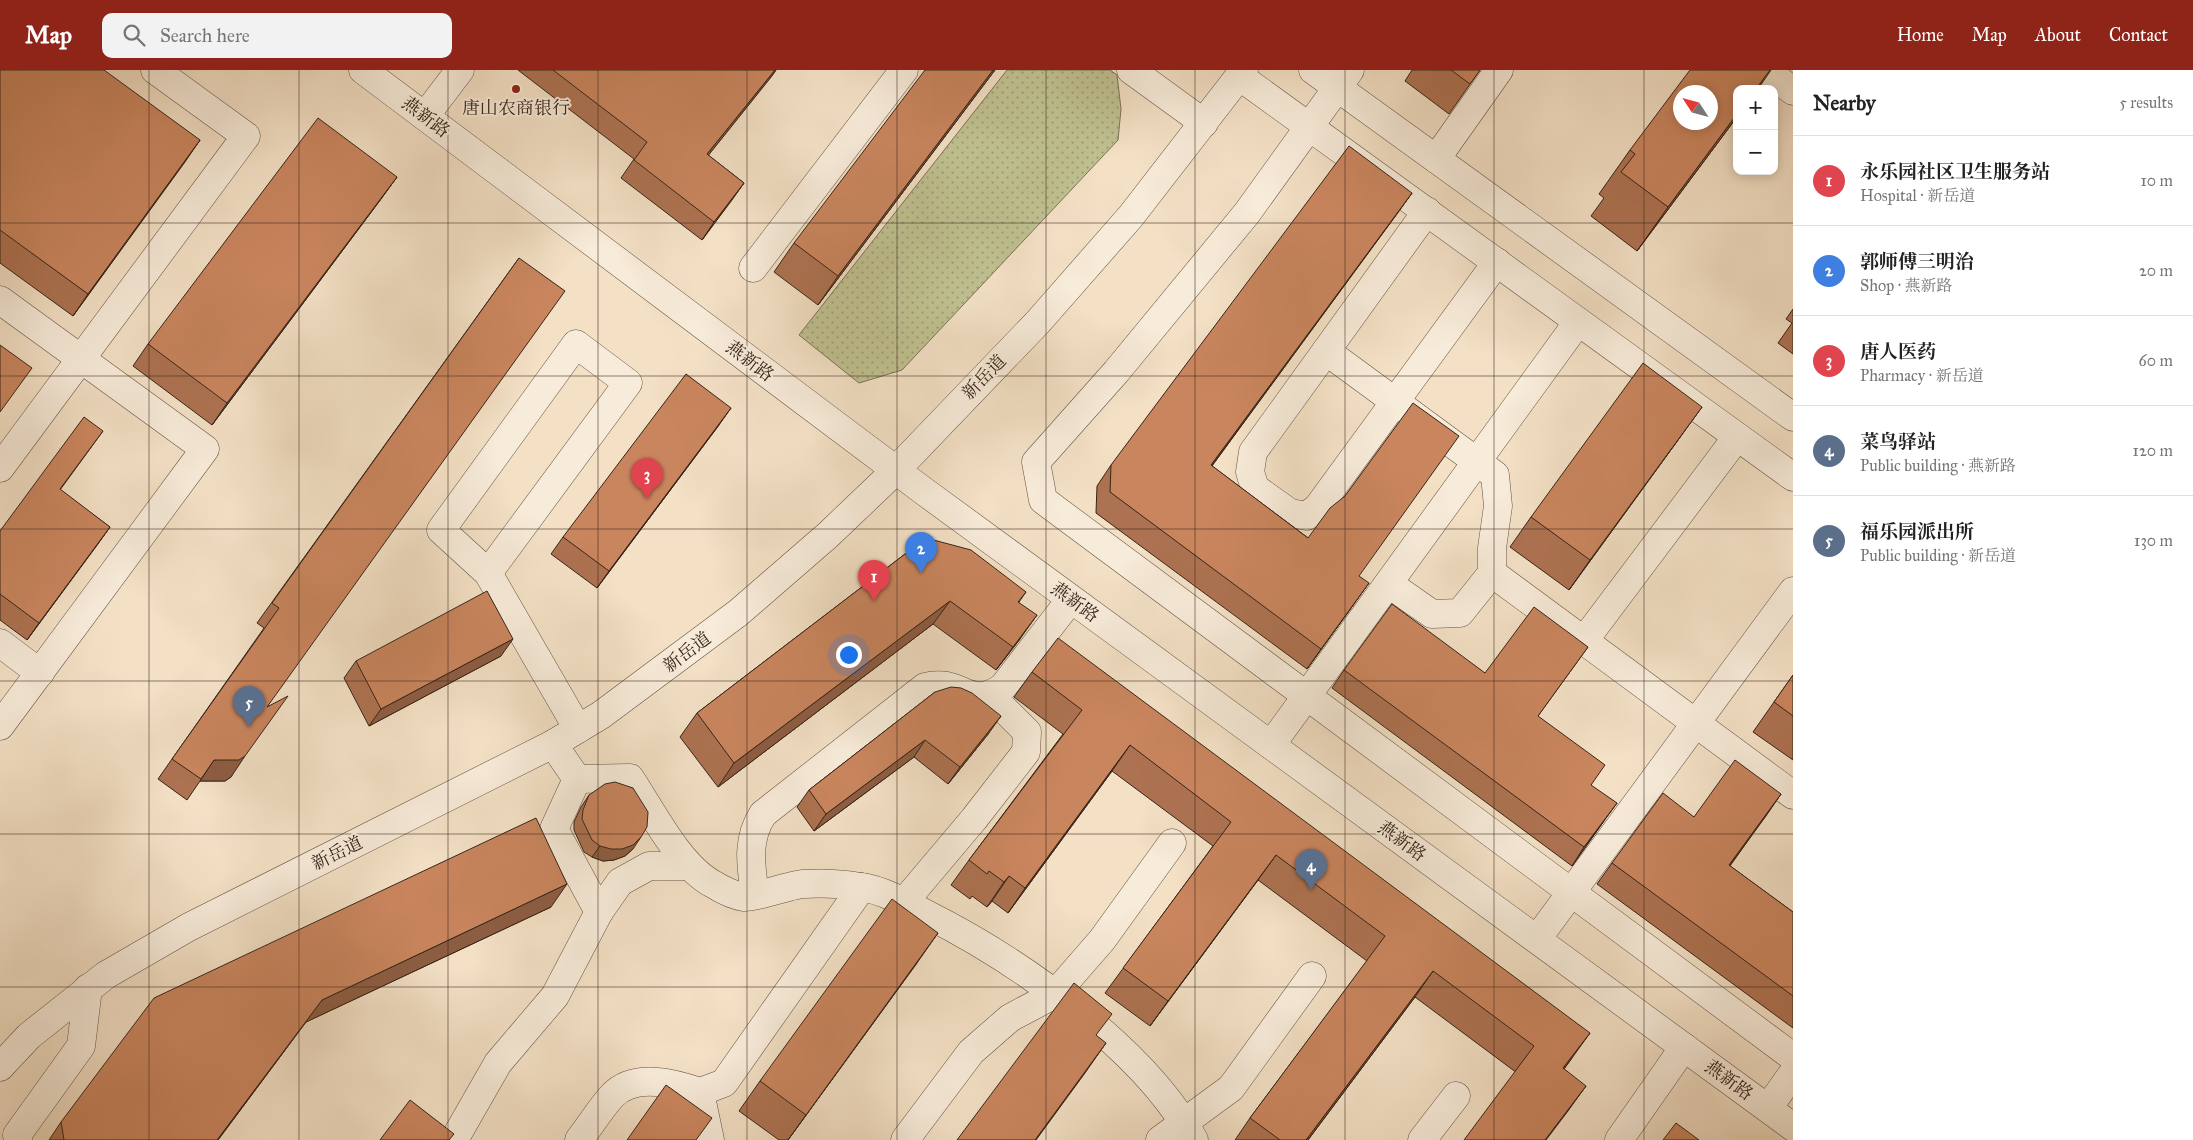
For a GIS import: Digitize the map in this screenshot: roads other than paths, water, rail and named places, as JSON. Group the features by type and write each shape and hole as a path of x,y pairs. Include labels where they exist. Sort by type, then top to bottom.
{"street":[{"path":"0,468 246,136 155,70"},
{"name":"燕新路","path":"362,70 895,471 1793,1127"},
{"path":"424,116 460,70"},
{"path":"753,268 904,70"},
{"path":"1131,70 1204,123"},
{"path":"1313,70 1343,79 1436,159 1793,417"},
{"path":"1436,159 1499,70"},
{"path":"1765,70 1793,91"},
{"path":"1242,73 1309,127 1793,477"},
{"name":"新岳道","path":"0,1067 29,1036 106,975 189,927 553,744 644,684 738,613 828,535 895,471 1038,322 1131,216 1242,73"},
{"path":"1343,79 1247,213 1116,372 1036,462 1042,500 1793,1057"},
{"path":"1427,211 1253,452 1250,472 1255,488 1290,514 1307,516 1318,508 1497,262"},
{"path":"0,300 205,449 0,726"},
{"path":"1272,745 1578,322"},
{"path":"488,573 628,383 576,344 441,530 488,573 578,729"},
{"path":"1326,351 1495,475 1498,506 1492,548 1492,573 1460,613 1432,614 1389,584"},
{"path":"1583,642 1737,437"},
{"path":"1492,573 1583,642 1793,795"},
{"path":"1537,939 1793,591"},
{"path":"755,895 750,859 755,827 763,814 925,687 937,684 949,686 977,698 991,696 1003,687 1071,599"},
{"path":"0,643 40,673"},
{"path":"904,902 974,819 1026,752 1027,732 991,696"},
{"path":"553,744 577,779"},
{"path":"577,779 630,778 687,866 712,884 745,897 803,884 862,887 904,902 956,929 1012,963 1055,994 1111,1040 1155,1084 1190,1131"},
{"path":"577,779 554,829 599,912"},
{"path":"905,1140 971,1052 1010,1018 1055,994 1102,940 1172,844"},
{"path":"454,1140 498,1063 555,996 599,912 620,882 649,866 687,866"},
{"path":"579,1140 613,1095 636,1082 674,1083 700,1092 724,1082 862,887"},
{"path":"1160,1140 1190,1131 1231,1088 1312,976"},
{"path":"18,1140 17,1135 81,1046 88,988"},
{"path":"1619,1140 1684,1047"},
{"path":"1768,1108 1793,1073"},
{"path":"700,1092 710,1140"},
{"path":"1422,1140 1456,1096"}],"place":[{"name":"唐山农商银行","path":"516,89"},
{"name":"唐人医药","path":"647,499"},
{"name":"郭师傅三明治","path":"921,573"},
{"name":"永乐园社区卫生服务站","path":"874,601"},
{"name":"福乐园派出所","path":"249,727"},
{"name":"菜鸟驿站","path":"1311,890"}]}
